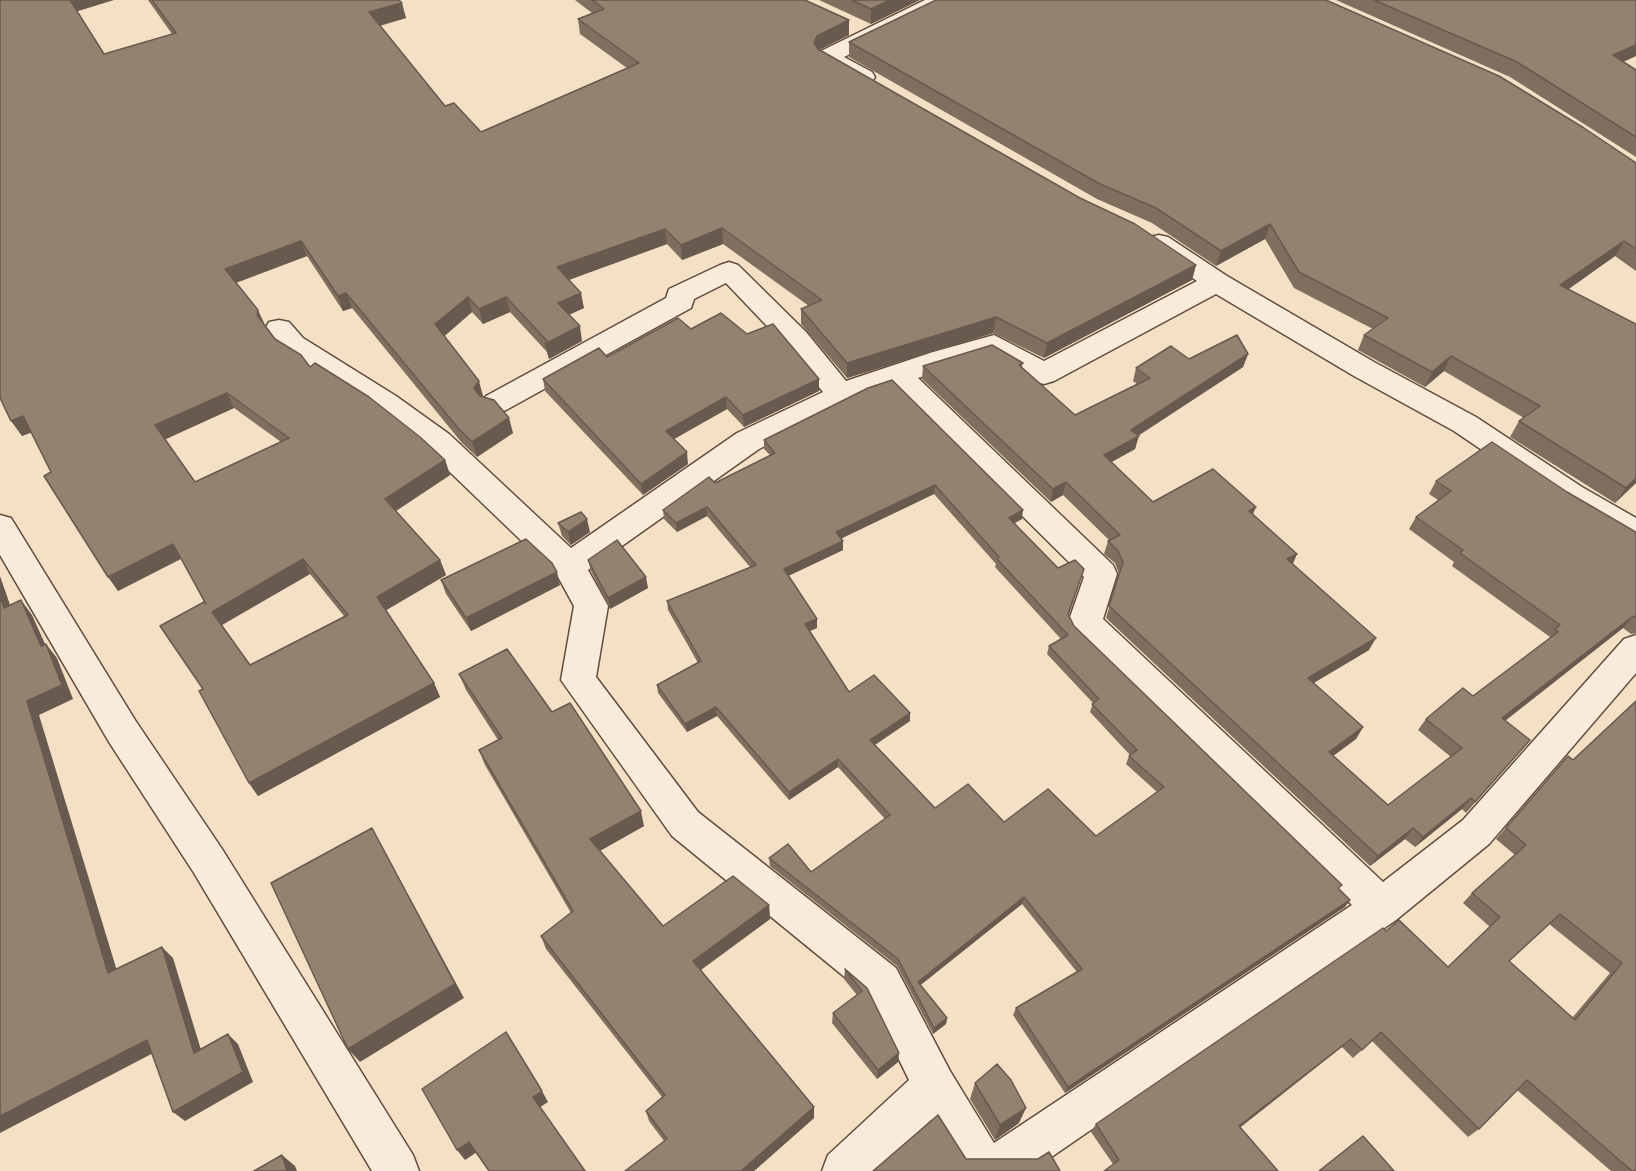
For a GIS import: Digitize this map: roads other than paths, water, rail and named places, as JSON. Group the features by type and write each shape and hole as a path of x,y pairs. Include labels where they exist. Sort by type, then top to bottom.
{"street":[{"path":"884,89 827,57 861,30 942,0"},
{"path":"1142,231 1217,282 1364,369 1465,424 1571,495 1636,533"},
{"path":"496,403 681,302 679,295 729,271 796,339 842,396"},
{"path":"569,566 748,441 842,396 898,375 994,345 1044,375 1217,282"},
{"path":"279,329 293,345 386,403 438,442 569,566 591,606 578,680 685,824 882,981 934,1086 986,1171"},
{"path":"898,375 1101,574 1085,623 1382,907"},
{"path":"0,527 122,731 208,861 397,1171"},
{"path":"992,1171 1382,907 1476,832 1636,649"},
{"path":"844,1171 934,1086"}]}
